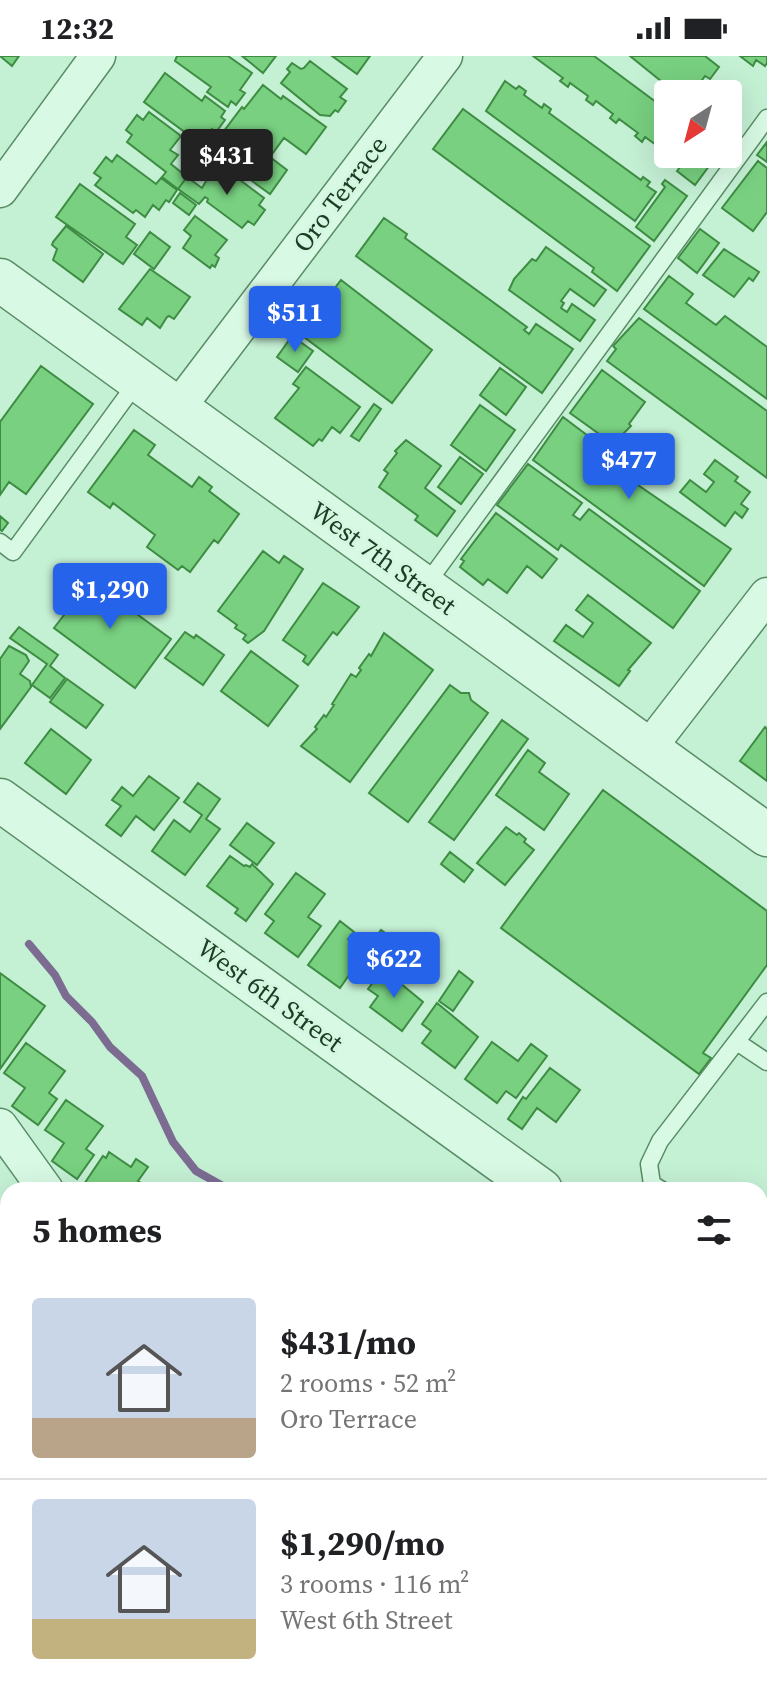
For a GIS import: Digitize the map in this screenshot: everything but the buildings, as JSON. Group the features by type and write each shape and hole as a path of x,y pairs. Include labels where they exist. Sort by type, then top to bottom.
{"street":[{"path":"0,190 98,56"},
{"name":"Oro Terrace","path":"177,409 445,56"},
{"name":"West 7th Street","path":"0,280 767,835"},
{"path":"648,749 767,595"},
{"name":"West 6th Street","path":"0,800 530,1182"},
{"path":"0,1126 40,1182"}],"lane":[{"path":"424,588 767,118"},
{"path":"0,542 13,552 138,381"},
{"path":"652,1182 649,1164 660,1141 767,1002"},
{"path":"737,1042 767,1062"}],"waterway":[{"path":"29,944 55,975 66,996 92,1022 110,1047 142,1076 173,1142 196,1171 216,1182"}]}
